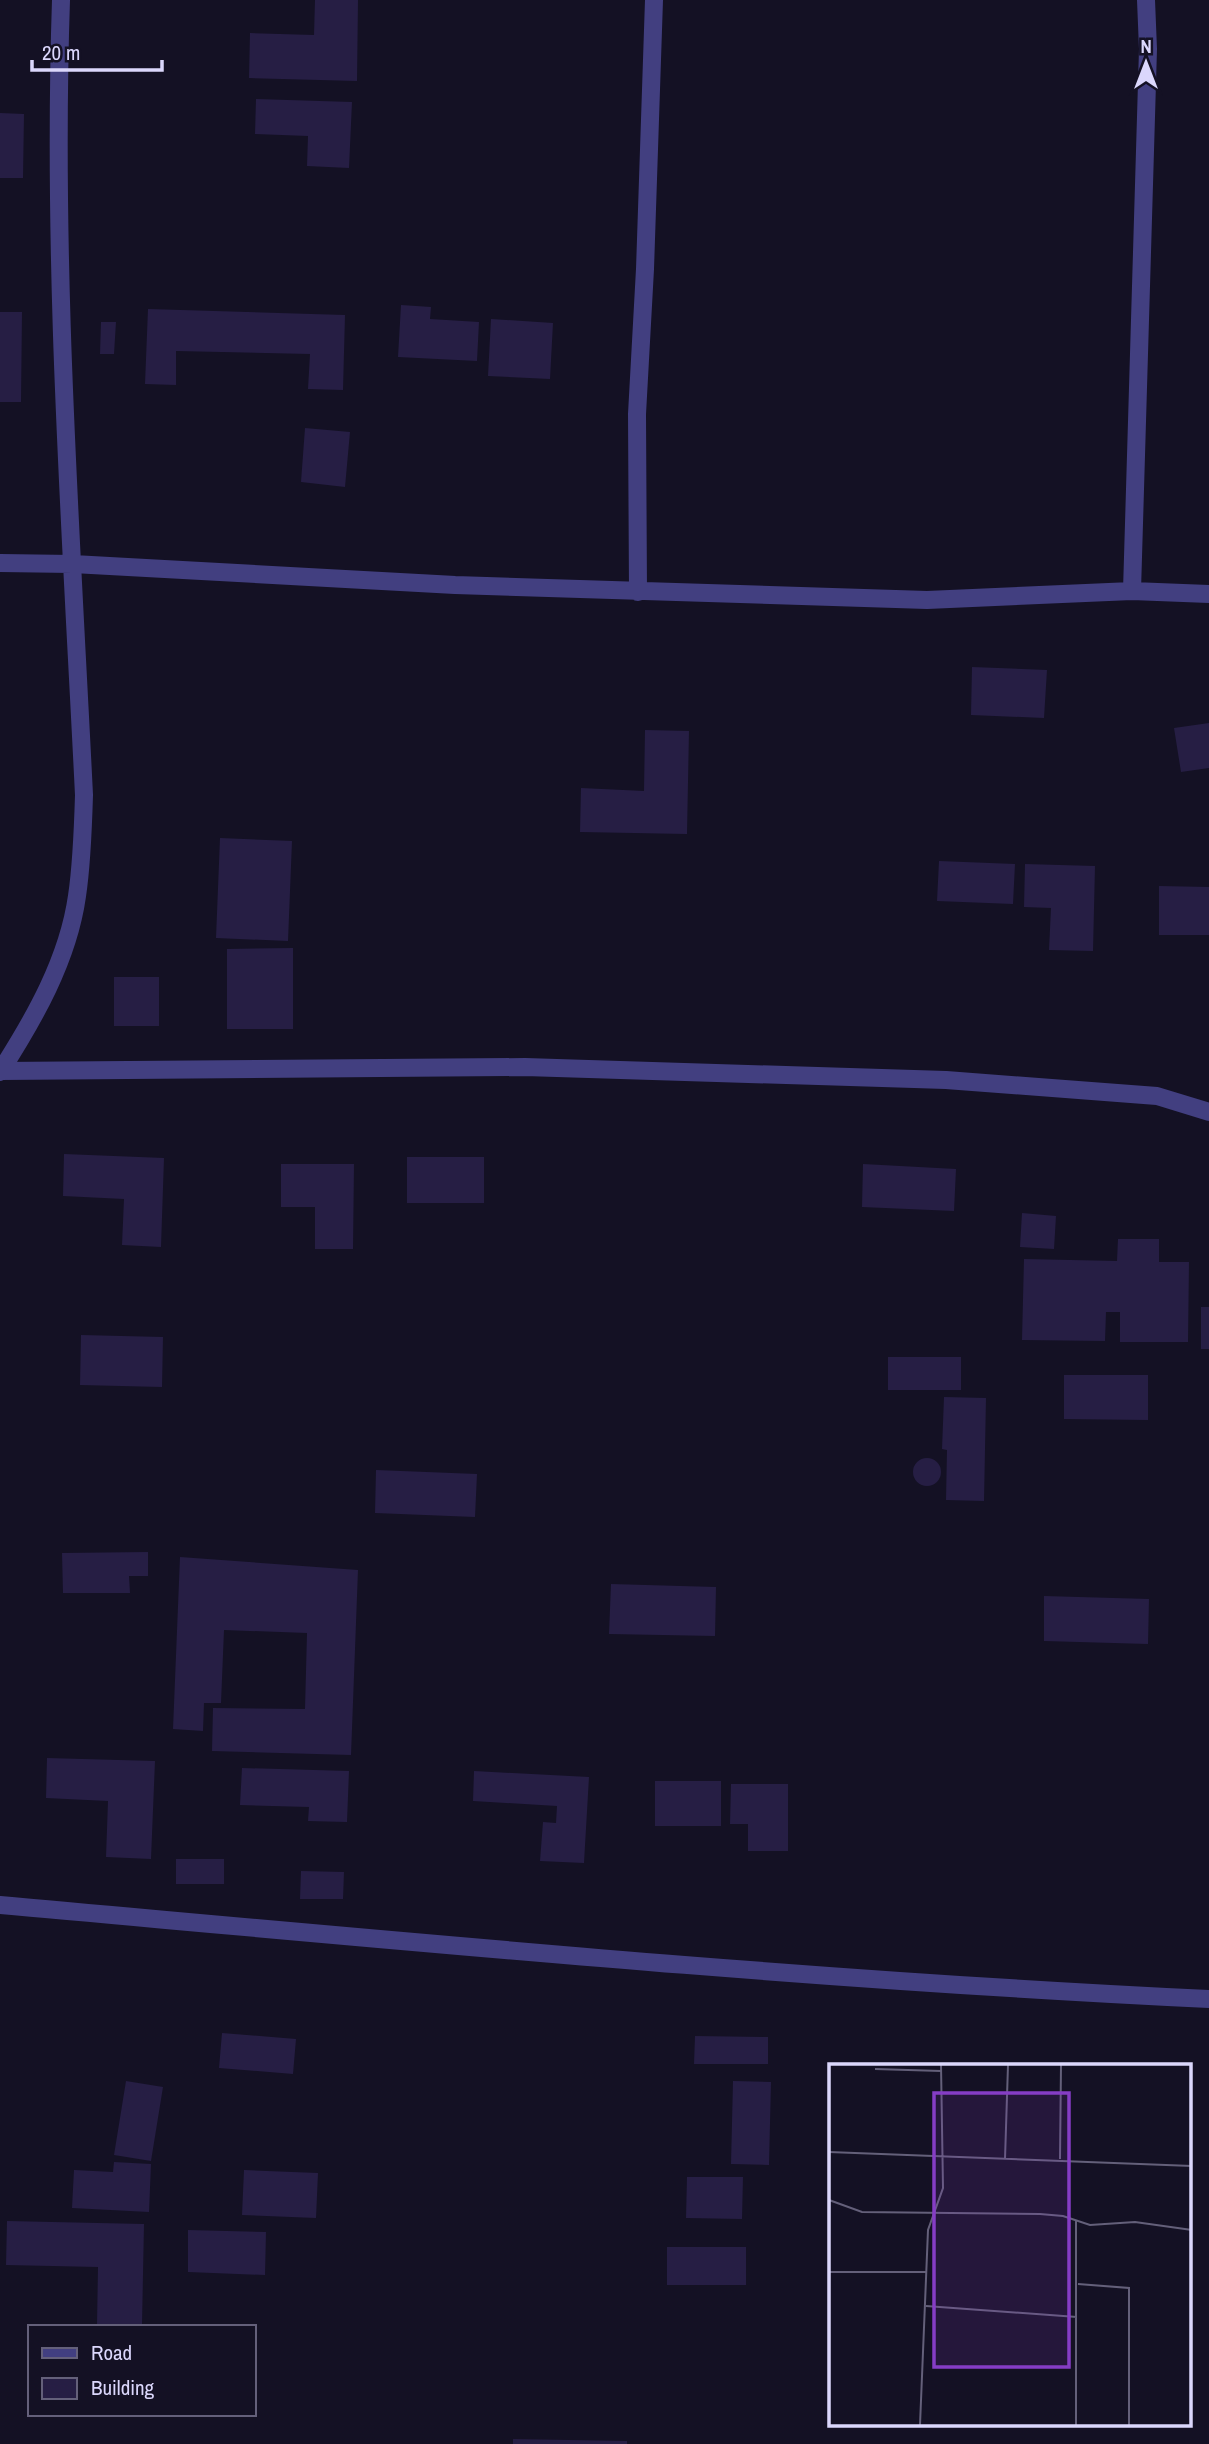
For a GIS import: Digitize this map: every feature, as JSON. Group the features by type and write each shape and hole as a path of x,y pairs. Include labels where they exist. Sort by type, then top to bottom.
{"street":[{"path":"61,0 58,86 62,318 84,795 77,899 56,971 0,1071 525,1067 932,1080 1157,1097 1209,1112"},
{"path":"638,592 637,415 654,0"},
{"path":"1132,591 1148,49 1146,0"},
{"path":"0,563 73,564 638,592 927,600 1132,591 1209,594"},
{"path":"0,1905 736,1969 1052,1992 1209,1999"}],"building":[{"path":"315,0 358,0 357,81 249,78 250,33 314,35"},
{"path":"256,99 352,102 349,168 307,166 308,136 255,134"},
{"path":"0,113 24,114 23,178 0,178"},
{"path":"401,305 431,307 430,319 479,322 477,361 398,357"},
{"path":"148,309 345,315 343,390 308,389 310,354 176,351 176,385 145,384"},
{"path":"0,312 22,312 21,402 0,402"},
{"path":"491,319 553,323 550,379 488,376"},
{"path":"101,322 116,322 114,354 100,354"},
{"path":"305,428 350,432 345,487 301,482"},
{"path":"972,667 1047,670 1044,718 971,715"},
{"path":"1209,723 1209,768 1181,772 1174,728"},
{"path":"645,730 689,731 687,834 580,832 581,788 644,791"},
{"path":"220,838 292,841 288,941 216,938"},
{"path":"939,861 1015,864 1013,904 937,901"},
{"path":"1025,864 1095,866 1093,951 1049,950 1051,908 1024,907"},
{"path":"1159,886 1209,887 1209,935 1159,935"},
{"path":"293,948 293,1029 227,1029 227,949"},
{"path":"114,977 159,977 159,1026 114,1026"},
{"path":"64,1154 164,1158 161,1247 122,1245 124,1199 63,1196"},
{"path":"407,1157 484,1157 484,1203 407,1203"},
{"path":"281,1164 354,1164 353,1249 315,1249 315,1207 281,1207"},
{"path":"863,1164 956,1169 954,1211 862,1207"},
{"path":"1022,1213 1056,1216 1054,1249 1020,1247"},
{"path":"1118,1239 1159,1239 1159,1262 1189,1262 1188,1342 1120,1342 1120,1312 1106,1312 1105,1341 1022,1340 1024,1259 1117,1261"},
{"path":"1201,1307 1209,1307 1209,1349 1201,1349"},
{"path":"81,1335 163,1337 162,1387 80,1385"},
{"path":"888,1357 961,1357 961,1390 888,1390"},
{"path":"1064,1375 1148,1375 1148,1420 1064,1419"},
{"path":"944,1397 986,1398 984,1501 946,1500 947,1450 942,1449"},
{"path":"927,1458 937,1462 941,1472 937,1482 927,1486 917,1482 913,1472 917,1462"},
{"path":"376,1470 477,1474 475,1517 375,1513"},
{"path":"148,1552 148,1576 129,1576 130,1593 63,1593 62,1553"},
{"path":"180,1557 358,1570 351,1755 212,1751 213,1708 305,1709 307,1633 224,1630 221,1703 204,1703 203,1731 173,1729"},
{"path":"611,1584 716,1587 715,1636 609,1634"},
{"path":"1044,1596 1149,1599 1148,1644 1044,1641"},
{"path":"47,1758 155,1761 151,1859 106,1857 108,1801 46,1798"},
{"path":"242,1768 349,1771 347,1822 308,1821 309,1807 240,1805"},
{"path":"474,1771 589,1777 584,1863 540,1861 543,1822 556,1823 557,1806 473,1801"},
{"path":"655,1781 721,1781 721,1826 655,1826"},
{"path":"731,1784 788,1784 788,1851 748,1851 748,1824 730,1824"},
{"path":"176,1859 224,1859 224,1884 176,1884"},
{"path":"301,1871 344,1872 343,1899 300,1899"},
{"path":"222,2033 296,2039 293,2074 219,2068"},
{"path":"695,2036 768,2037 768,2064 694,2064"},
{"path":"126,2081 163,2087 151,2161 114,2155"},
{"path":"733,2081 771,2082 769,2165 731,2164"},
{"path":"114,2162 151,2164 149,2212 72,2208 74,2170 113,2172"},
{"path":"244,2170 318,2173 316,2218 242,2215"},
{"path":"687,2177 743,2177 742,2219 686,2218"},
{"path":"7,2221 144,2224 142,2325 97,2325 98,2267 6,2265"},
{"path":"188,2230 266,2232 265,2275 188,2272"},
{"path":"667,2247 746,2247 746,2285 667,2285"},
{"path":"513,2439 627,2441 627,2444 513,2444"}]}
